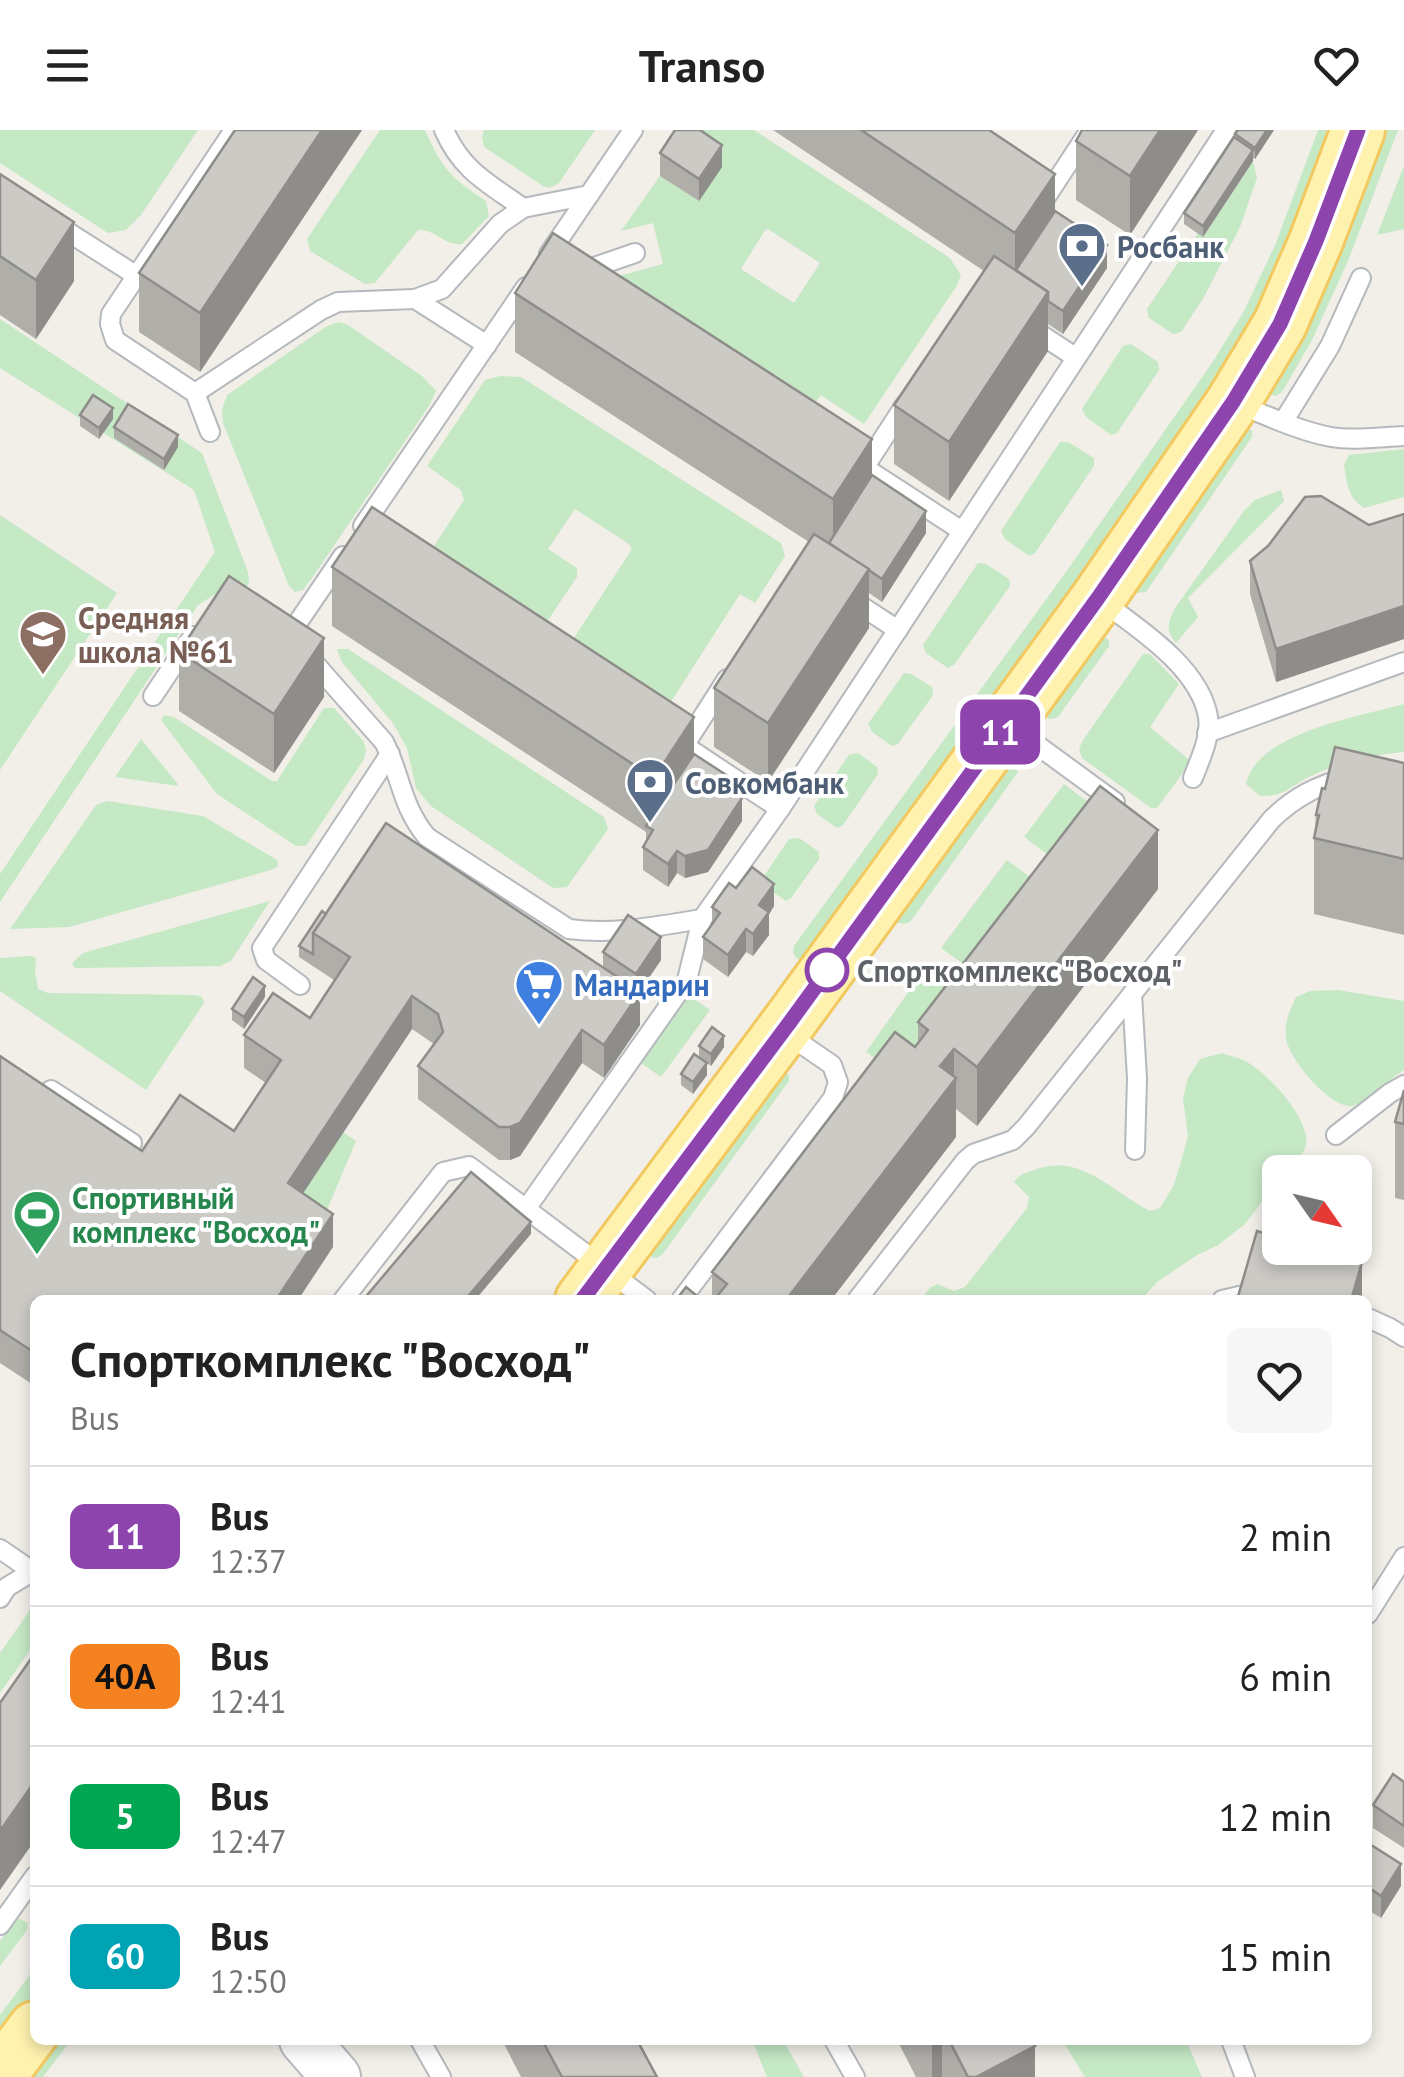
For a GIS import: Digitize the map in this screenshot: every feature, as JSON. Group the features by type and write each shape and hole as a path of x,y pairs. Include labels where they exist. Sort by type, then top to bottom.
{"main road":[{"path":"594,1284 1098,598 1233,402 1280,324 1358,130"},
{"path":"0,2075 30,2035"}],"lane":[{"path":"210,432 194,393 115,340 110,324 112,314 234,130"},
{"path":"444,130 467,169 523,208"},
{"path":"633,130 487,345 366,536 283,630 384,742 413,820 427,837 570,929 617,932 702,920"},
{"path":"1030,186 1046,197 1090,130"},
{"path":"526,1208 687,980 702,920 780,809 1226,130"},
{"path":"194,393 338,302 415,299 442,289 500,224 523,208 589,195"},
{"path":"40,214 137,276"},
{"path":"545,260 578,281 634,253"},
{"path":"1283,422 1330,346 1361,278"},
{"path":"415,299 487,345"},
{"path":"1010,313 1075,357"},
{"path":"916,389 856,462 962,530"},
{"path":"1233,402 1330,437 1404,436"},
{"path":"831,587 898,630"},
{"path":"1098,598 1180,666 1200,694 1208,718 1207,733 1192,778"},
{"path":"153,696 208,615"},
{"path":"1207,733 1404,662"},
{"path":"684,746 734,668"},
{"path":"1006,723 1126,810"},
{"path":"657,728 780,809"},
{"path":"300,985 266,960 262,948 390,754"},
{"path":"862,1295 965,1161 973,1154 1013,1140 1283,808 1316,787 1372,769"},
{"path":"1132,994 1137,1078 1135,1150"},
{"path":"685,1295 834,1098 838,1082 832,1065 783,1031"},
{"path":"33,1079 132,1143"},
{"path":"1336,1136 1404,1085"},
{"path":"347,1295 443,1172 469,1166 526,1208 594,1284 630,1295"},
{"path":"1243,1295 1286,1290"},
{"path":"1372,1320 1404,1337"},
{"path":"0,1549 30,1568"},
{"path":"1372,1608 1404,1557"},
{"path":"0,1598 8,1587 30,1572"},
{"path":"0,1925 30,1883"},
{"path":"423,2045 441,2077"},
{"path":"837,2045 856,2077"},
{"path":"1233,2045 1246,2077"}],"green space":[{"path":"0,130 198,130 141,215 126,230 108,233 0,163"},
{"path":"380,130 425,130 449,171 486,201 489,216 462,244 418,230 375,283 365,284 310,251 307,239"},
{"path":"484,130 595,130 559,183 549,188 484,147"},
{"path":"683,130 754,130 950,258 961,275 956,287 864,424 821,395 812,407 608,279 663,264 653,223 621,231 660,176 699,201","holes":["768,229 820,263 794,303 741,269"]},
{"path":"1318,130 1336,130 1259,318 1081,582 803,961 796,958 794,946 1066,572 1212,363 1244,311 1276,243"},
{"path":"1380,130 1398,130 1348,261 1312,340 1282,392 1276,396 1266,394"},
{"path":"1253,161 1257,178 1240,227 1204,297 1181,332 1173,334 1149,318 1147,309 1198,233 1204,236"},
{"path":"1404,166 1404,229 1377,235"},
{"path":"0,319 202,453 249,583 242,591 222,590 198,605 0,902 0,874 215,552 194,490 0,368"},
{"path":"339,322 422,376 436,391 312,578 303,590 295,592 289,586 223,423 222,409 227,395 327,326"},
{"path":"1131,344 1158,362 1159,370 1117,433 1111,435 1086,417 1082,409 1123,346"},
{"path":"521,377 781,543 785,556 755,603 740,594 665,711 572,641 632,549 575,509 548,549 577,568 577,577 548,620 540,625 434,563 434,546 464,500 461,490 427,466 485,380"},
{"path":"1247,428 1252,437 1146,592 1135,593 1132,589"},
{"path":"1060,442 1068,442 1094,458 1094,466 1035,553 1029,556 1005,539 1001,531"},
{"path":"1404,449 1404,497 1364,508 1351,495 1346,478 1344,465 1349,455"},
{"path":"1281,490 1284,501 1188,598 1198,617 1176,643 1169,626 1175,608 1244,511 1255,500"},
{"path":"0,515 117,593 0,770"},
{"path":"978,563 1009,579 1010,586 948,668 926,653 923,645"},
{"path":"1100,634 1109,640 1109,646 1058,717 1046,717 1043,714"},
{"path":"337,649 348,649 604,817 608,829 567,887 553,888 431,806 416,788 407,748 392,722 341,661"},
{"path":"1143,654 1150,654 1179,684 1150,727 1189,760 1157,808 1151,808 1082,758 1079,749"},
{"path":"904,673 932,687 933,695 898,744 892,746 872,732 868,724"},
{"path":"1404,704 1404,752 1333,767 1277,794 1260,796 1246,784 1254,766 1289,739"},
{"path":"324,708 334,708 364,742 366,750 364,759 306,846 296,846 217,794 161,720 164,715 174,717 277,781"},
{"path":"141,739 177,783 178,786 115,777"},
{"path":"858,753 877,767 878,774 837,828 817,814 814,806 849,755"},
{"path":"1009,760 1014,761 1018,772 910,922 899,923 895,918"},
{"path":"1064,784 1105,815 1066,868 1024,837"},
{"path":"107,801 203,816 277,860 278,866 69,927 10,929 96,805"},
{"path":"799,838 819,852 819,859 786,901 766,887 762,879 789,839"},
{"path":"1007,860 1049,891 983,978 941,948"},
{"path":"270,901 231,961 220,966 75,968 72,963 83,953"},
{"path":"0,958 36,958 38,989 48,993 195,995 202,997 204,1003 146,1090 0,991"},
{"path":"926,967 969,998 910,1074 886,1066 866,1052"},
{"path":"1338,990 1404,1001 1404,1070 1352,1106 1333,1100 1313,1082 1290,1051 1286,1036 1287,1019 1296,997 1310,991"},
{"path":"688,995 710,1010 661,1077 641,1063"},
{"path":"1222,1053 1245,1061 1276,1086 1303,1125 1306,1137 1302,1155 1262,1155 1262,1202 1244,1225 1157,1282 1145,1295 924,1295 937,1284 954,1291 965,1287 1027,1208 1029,1197 1014,1182 1025,1173 1067,1166 1095,1177 1150,1211 1160,1208 1173,1187 1188,1136 1183,1098 1188,1078 1200,1059"},
{"path":"780,1069 789,1075 789,1081 662,1255 651,1257 648,1252"},
{"path":"343,1132 356,1141 326,1212 301,1195"},
{"path":"30,1610 30,1650 0,1693 0,1653"},
{"path":"20,1919 28,1923 27,1930 0,1966 0,1941"},
{"path":"30,1975 30,2002 0,2043 0,2015"},
{"path":"46,2045 67,2045 43,2077 22,2077"},
{"path":"754,2045 786,2045 804,2077 767,2077"},
{"path":"1065,2045 1188,2045 1202,2077 1085,2077"}],"building":[{"path":"235,130 322,130 200,313 139,273"},
{"path":"675,130 700,130 722,145 699,179 660,153"},
{"path":"861,130 989,130 1055,174 1015,233"},
{"path":"1082,130 1160,130 1130,176 1076,141"},
{"path":"1238,130 1267,130 1255,148 1235,134"},
{"path":"1234,137 1253,150 1203,226 1184,213"},
{"path":"0,174 74,222 36,280 0,256"},
{"path":"1055,211 1107,245 1063,311 1048,301 1048,292 1016,270"},
{"path":"553,233 872,439 833,499 515,293"},
{"path":"994,256 1048,292 949,442 894,405"},
{"path":"93,395 113,408 99,428 80,415"},
{"path":"128,404 178,435 164,459 114,427"},
{"path":"872,475 926,511 882,579 829,543"},
{"path":"1321,496 1369,525 1404,514 1404,606 1276,649 1250,561 1268,546 1305,497"},
{"path":"372,507 694,717 654,778 332,567"},
{"path":"814,534 869,569 768,723 714,688"},
{"path":"229,576 324,638 274,714 179,652"},
{"path":"1335,747 1404,763 1404,859 1314,838 1322,788 1325,789"},
{"path":"694,754 737,782 742,798 708,850 685,856 677,851 668,864 643,847 653,830 646,826"},
{"path":"1100,786 1158,830 977,1067 954,1049 940,1066 956,1078 790,1295 718,1295 727,1284 712,1272 895,1032 915,1047 928,1030 918,1022"},
{"path":"386,823 640,992 604,1045 582,1030 520,1123 510,1127 499,1127 418,1066 443,1032 438,1014 412,996 288,1183 333,1214 279,1295 30,1295 30,1350 0,1330 0,1056 142,1151 180,1095 234,1131 281,1060 244,1035 273,993 310,1018 350,957 313,933"},
{"path":"752,867 774,884 759,905 769,912 753,934 746,929 728,955 703,937 720,913 712,907 729,883 736,888"},
{"path":"322,911 326,914 313,933 313,954 299,946"},
{"path":"628,915 661,937 636,974 603,952"},
{"path":"253,977 265,986 244,1017 232,1009"},
{"path":"712,1027 724,1036 711,1054 699,1046"},
{"path":"694,1054 707,1063 693,1082 681,1074"},
{"path":"1404,1090 1404,1124 1395,1122"},
{"path":"471,1172 531,1222 469,1295 367,1295"},
{"path":"1257,1231 1262,1233 1262,1265 1361,1265 1352,1295 1238,1295"},
{"path":"686,1287 696,1295 680,1295"},
{"path":"30,1660 30,1788 0,1831 0,1703"},
{"path":"1393,1774 1404,1782 1404,1826 1373,1805"},
{"path":"1372,1846 1401,1864 1381,1896 1372,1890"},
{"path":"545,2045 640,2045 657,2077 562,2077"},
{"path":"952,2045 1035,2046 976,2077 968,2077"}],"bus line":[{"name":"11","path":"586,1295 1098,598 1233,402 1280,324 1358,130"}],"place":[{"name":"Росбанк","path":"1082,288"},
{"name":"Средняя школа №61","path":"43,676"},
{"name":"Совкомбанк","path":"650,824"},
{"name":"Спорткомплекс \"Восход\"","path":"827,970"},
{"name":"Мандарин","path":"539,1026"},
{"name":"Спортивный комплекс \"Восход\"","path":"37,1256"}]}
